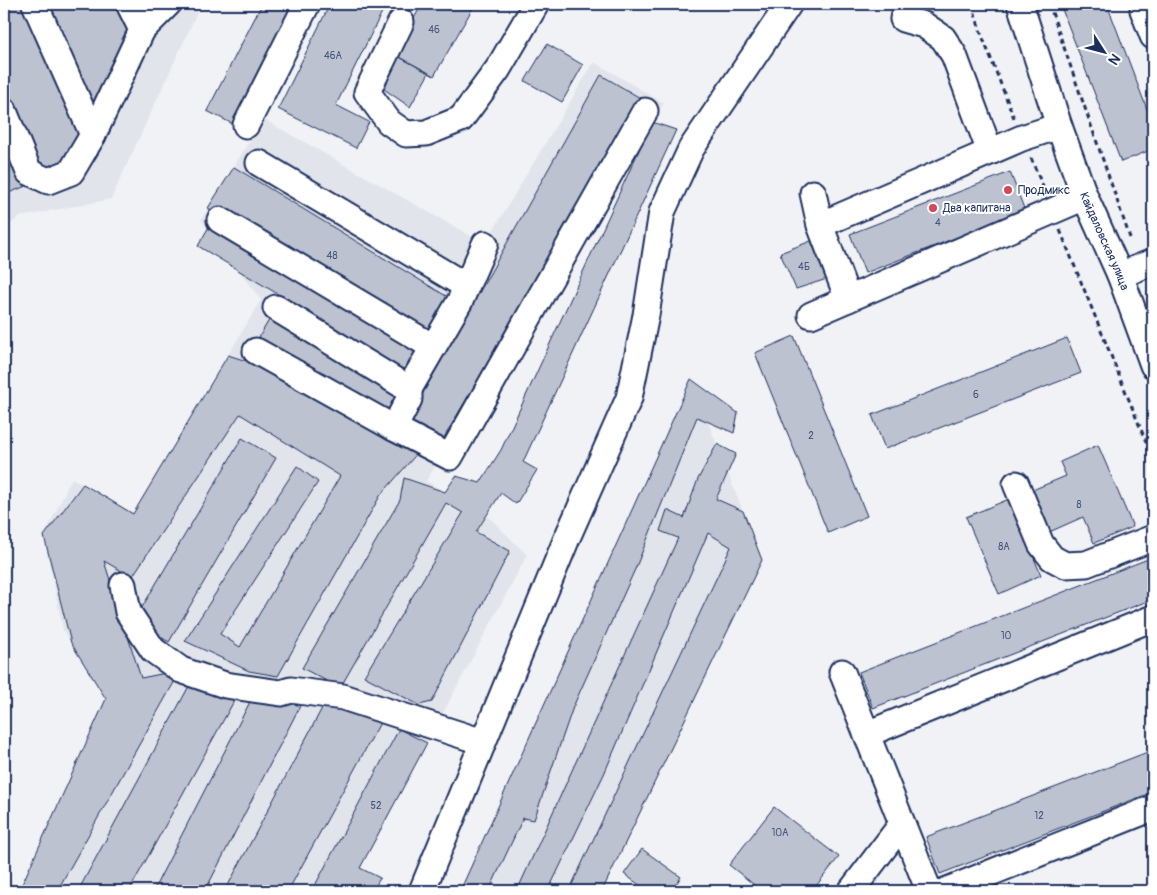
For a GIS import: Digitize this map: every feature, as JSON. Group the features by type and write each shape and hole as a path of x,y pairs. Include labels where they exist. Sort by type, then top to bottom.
{"street":[{"path":"35,4 92,135"},
{"path":"129,4 142,30"},
{"path":"4,112 30,172 48,181 71,172 92,135 142,30 168,4"},
{"path":"246,125 307,4"},
{"path":"400,22 366,92 389,122 406,134 426,134 461,119 498,69 536,4"},
{"path":"422,891 567,538 629,398 646,315 662,212 692,149 789,4"},
{"name":"Кайдаловская улица","path":"1020,4 1058,126 1085,198 1138,268 1153,365"},
{"path":"1143,10 1153,36"},
{"path":"903,19 924,25 942,38 954,55 990,152"},
{"path":"256,351 450,457 645,111"},
{"path":"820,226 1022,138 1058,126"},
{"path":"259,163 466,286"},
{"path":"813,193 820,226 848,300"},
{"path":"811,314 848,300 1085,198"},
{"path":"220,220 433,348"},
{"path":"394,428 409,398 409,389 460,301 485,244"},
{"path":"276,308 409,389"},
{"path":"1016,484 1041,544 1052,558 1065,565 1086,564 1153,538"},
{"path":"123,585 128,612 153,650 181,670 225,685 281,693 291,690 343,697 483,742"},
{"path":"866,734 1153,618"},
{"path":"842,672 930,891"},
{"path":"945,891 1153,808"},
{"path":"851,891 902,824"}],"path":[{"path":"1049,4 1138,268"}],"shaded area":[{"path":"4,4 201,4 111,199 19,217 4,230"},
{"path":"594,62 664,103 426,481 486,514 527,555 348,891 19,891 106,699 63,630 44,536 72,478 134,513 261,300 201,220 263,119 485,244"},
{"path":"691,379 762,560 591,891 460,891"}],"building":[{"path":"4,4 29,4 82,134 70,160 41,172 4,81"},
{"path":"45,4 116,4 132,40 112,84 101,88 105,98 87,107"},
{"path":"262,4 301,4 237,126 207,111"},
{"path":"330,4 386,4 336,105 369,122 356,148 278,109"},
{"path":"422,4 475,4 434,76 394,54"},
{"path":"1060,4 1107,4 1153,125 1153,149 1121,162"},
{"path":"547,44 583,65 562,102 525,81"},
{"path":"394,54 429,73 410,107 378,85"},
{"path":"601,75 642,99 439,446 404,427"},
{"path":"652,122 676,130 523,462 537,470 516,504 501,493 476,532 510,551 432,702 419,705 364,676 463,513 446,503 340,688 302,668 400,500 404,478 445,492 456,476 480,483 501,450"},
{"path":"4,132 26,186 4,195"},
{"path":"234,167 456,302 432,343 208,208"},
{"path":"1010,172 1025,211 865,273 850,234"},
{"path":"211,223 423,350 409,373 198,246"},
{"path":"811,241 827,279 796,289 780,253"},
{"path":"269,320 405,396 390,422 254,346"},
{"path":"794,336 867,516 828,533 755,353"},
{"path":"1067,338 1081,373 885,449 872,415"},
{"path":"228,355 253,363 420,450 380,496 278,676 249,671 185,641 297,466 318,482 220,634 240,647 340,476 240,414 132,577 104,561 141,678 181,670 57,891 19,891 106,699 71,643 44,536 83,484 133,514"},
{"path":"691,379 738,413 734,433 697,417 636,567 573,707 534,820 523,818 489,891 460,891"},
{"path":"242,438 276,458 169,642 134,621"},
{"path":"717,444 736,454 716,499 743,511 762,560 602,891 569,891 731,547 708,533 604,774 548,891 517,891 678,538 660,531 667,510 684,518 698,479"},
{"path":"1098,445 1133,527 1094,543 1083,517 1047,533 1030,491 1066,476 1060,462"},
{"path":"1009,499 1041,575 999,594 966,517"},
{"path":"1153,557 1153,599 873,708 859,672"},
{"path":"195,675 234,701 129,891 78,891"},
{"path":"255,692 281,693 301,704 205,891 153,891"},
{"path":"329,695 381,721 288,891 225,891"},
{"path":"399,729 427,743 360,868 380,878 373,891 312,891"},
{"path":"1153,750 1153,792 940,874 926,837"},
{"path":"774,807 839,857 812,891 762,891 729,865"},
{"path":"642,849 681,877 671,891 648,891 624,874"}],"place":[{"name":"Продмикс","path":"1008,190"},
{"name":"Два капитана","path":"933,208"}]}
